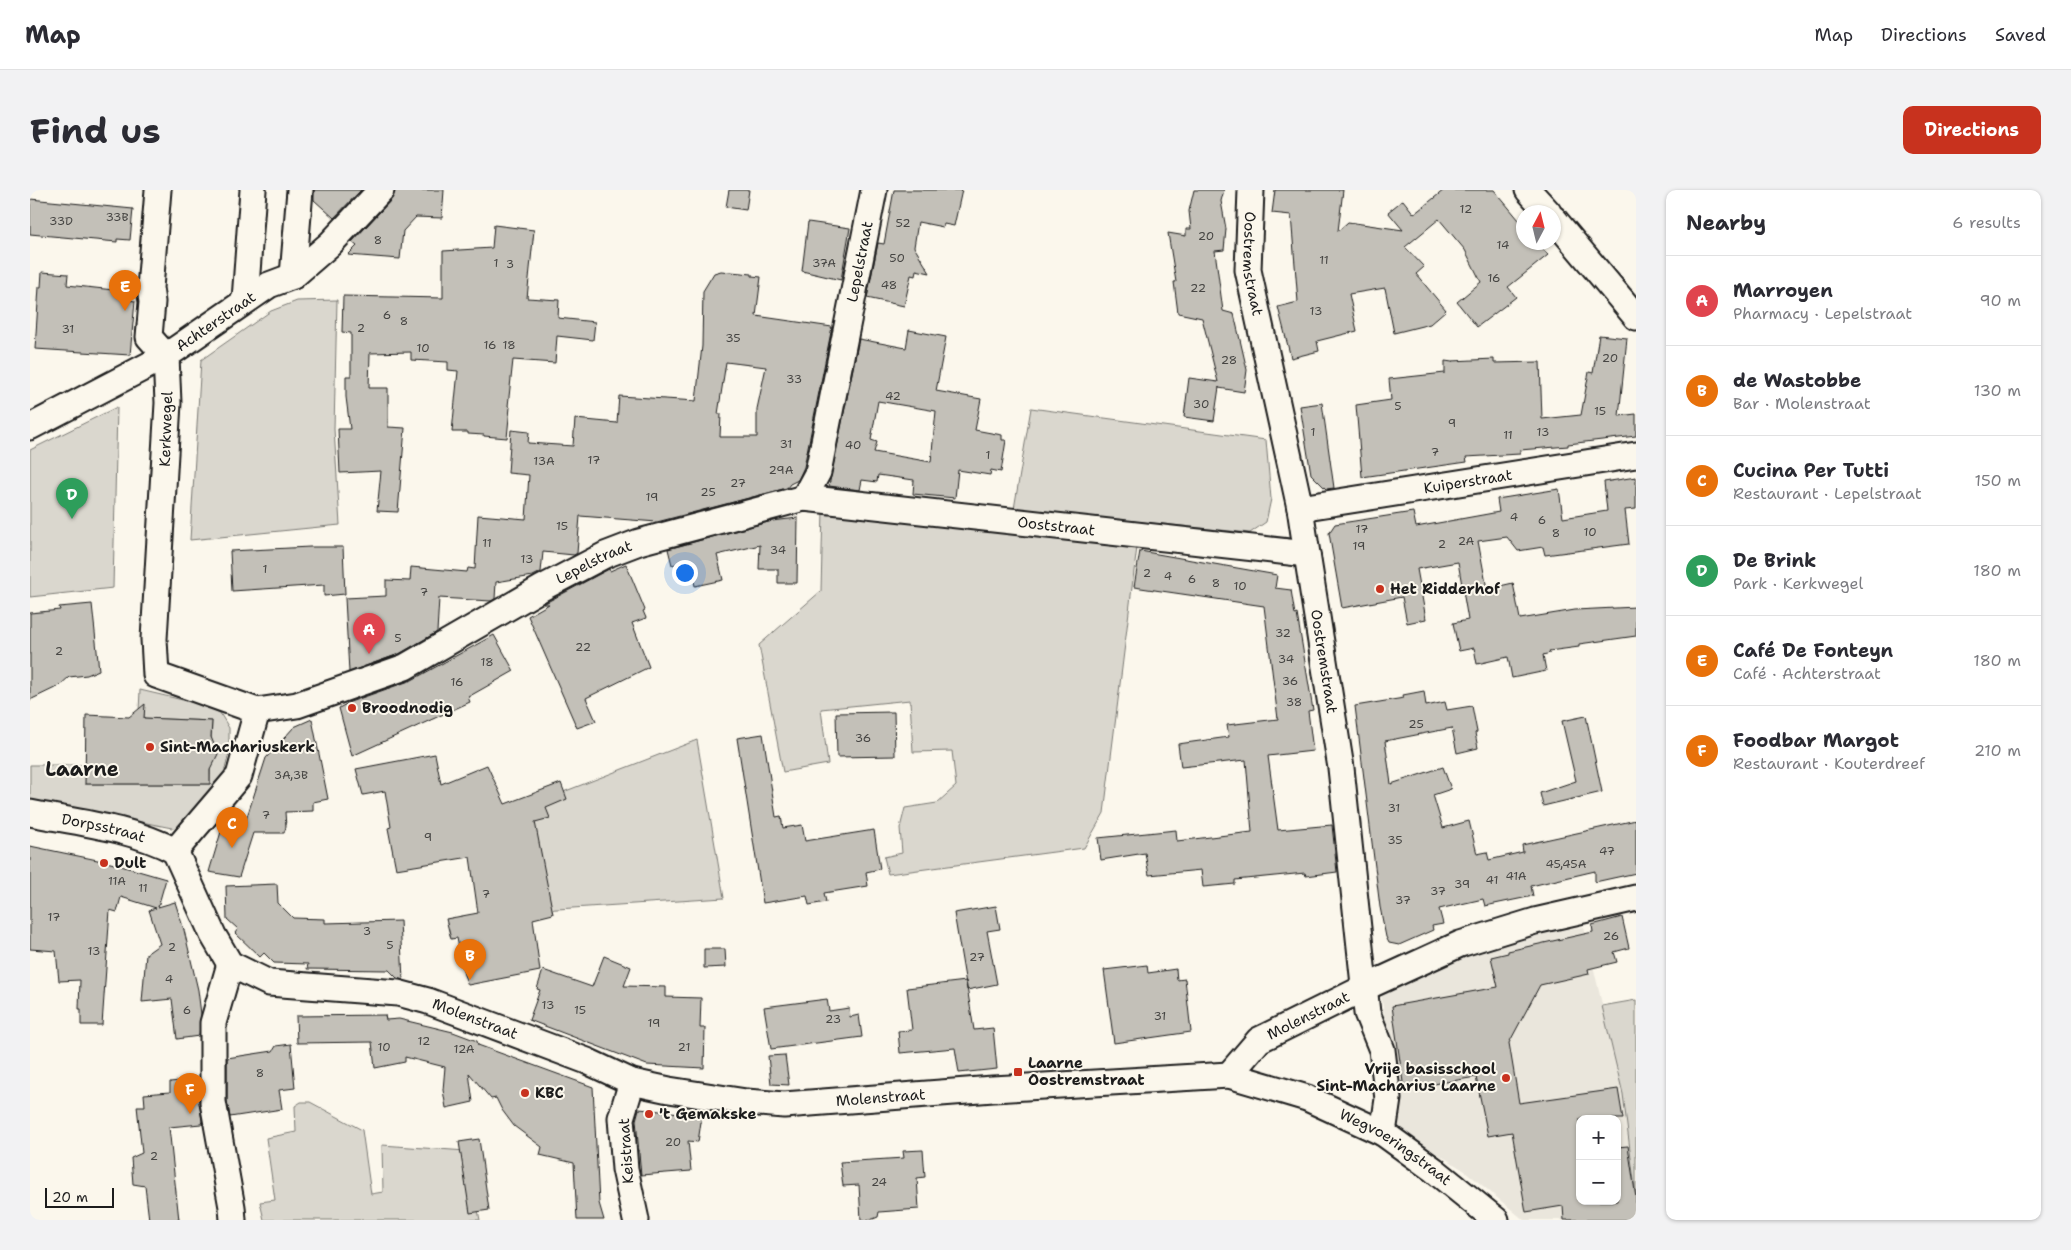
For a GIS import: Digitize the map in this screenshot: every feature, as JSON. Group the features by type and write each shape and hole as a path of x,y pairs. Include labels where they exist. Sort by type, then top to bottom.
{"street":[{"path":"158,190 150,288 152,302 149,337 166,356"},
{"path":"245,300 254,190"},
{"path":"293,276 300,190"},
{"name":"Achterstraat","path":"30,428 166,356 245,300 269,285 293,276 330,244 381,190"},
{"name":"Lepelstraat","path":"256,711 297,705 405,667 542,588 605,555 638,542 804,498 818,472 874,190"},
{"name":"Oostremstraat","path":"1251,190 1248,270 1300,508 1341,768 1367,1013 1382,1050 1388,1099 1383,1133"},
{"path":"1528,190 1542,205"},
{"path":"1561,227 1634,313"},
{"name":"Kerkwegel","path":"166,356 168,403 154,640 156,675 256,711"},
{"name":"Kuiperstraat","path":"1300,508 1636,455"},
{"name":"Ooststraat","path":"804,498 1307,554"},
{"path":"233,1220 213,1102 213,1024 230,964 213,935 175,851 239,776 256,711"},
{"name":"Dorpsstraat","path":"30,813 107,828 162,844 175,851"},
{"name":"Molenstraat","path":"230,964 269,984 398,994 428,1001 587,1061 632,1082 746,1102 784,1105 993,1089 1229,1075 1259,1040 1364,988 1460,944 1535,921 1636,898"},
{"name":"Wegvoeringstraat","path":"1229,1075 1307,1098 1383,1133 1434,1170 1496,1220"},
{"name":"Keistraat","path":"632,1082 621,1118 625,1169 636,1220"}],"shaded area":[{"path":"337,300 334,429 340,525 190,540 201,360 271,311 297,301"},
{"path":"117,407 113,588 30,597 30,450"},
{"path":"1031,408 1266,440 1271,499 1266,522 1250,533 1014,509"},
{"path":"823,510 1137,547 1104,813 1084,848 888,874 884,857 902,853 900,828 905,808 937,803 956,786 952,751 913,752 910,700 821,709 828,764 783,772 759,645 821,591"},
{"path":"140,690 204,705 220,713 229,728 229,753 223,777 194,813 177,829 30,800 30,765 85,765 86,784 210,784 212,721 144,718 144,714 139,712"},
{"path":"697,740 724,898 527,911 499,817"},
{"name":"Vrije basisschool Sint-Macharius Laarne","path":"1584,927 1623,1094 1636,1197 1636,1212 1594,1220 1524,1220 1465,1171 1397,1128 1391,1062 1381,994 1465,956 1557,930"},
{"path":"1636,1000 1636,1197 1623,1094 1602,1006"},
{"path":"301,1102 310,1102 362,1130 371,1194 383,1192 382,1145 466,1151 480,1220 264,1220 260,1202 275,1200 266,1138 296,1132 295,1106"}],"building":[{"path":"314,190 361,190 334,218 314,200"},
{"path":"395,190 444,190 442,218 416,217 403,231 400,259 348,255 357,246 352,242 391,200"},
{"path":"729,190 749,190 746,210 726,207"},
{"path":"894,190 962,190 954,226 944,224 943,227 918,222 914,247 930,273 916,270 915,276 911,275 904,306 867,298 878,243 884,244"},
{"path":"1194,190 1224,190 1221,201 1226,229 1224,250 1215,251 1223,311 1234,314 1247,370 1244,392 1219,387 1214,421 1184,417 1189,378 1218,382 1202,318 1178,313 1174,282 1176,282 1168,233 1186,236 1186,229 1191,229 1189,211"},
{"path":"1275,190 1343,190 1338,231 1348,222 1403,230 1388,212 1403,200 1414,214 1444,190 1494,190 1516,216 1516,250 1544,250 1548,255 1508,287 1516,297 1477,327 1457,302 1481,282 1465,250 1439,219 1405,247 1424,267 1416,274 1446,310 1430,324 1394,333 1385,288 1349,294 1357,331 1317,341 1319,351 1291,358 1278,307 1298,302 1291,215 1272,213"},
{"path":"30,199 133,209 130,240 117,239 117,242 30,234"},
{"path":"808,222 850,228 841,280 802,271"},
{"path":"494,225 534,230 527,298 559,300 558,318 595,322 593,340 557,336 555,363 513,360 507,438 468,434 468,432 452,432 458,371 448,370 448,362 411,360 411,352 370,353 369,388 388,388 388,427 405,428 398,512 377,511 381,471 340,473 338,429 350,429 346,397 346,376 351,376 351,333 342,332 343,296 443,298 443,251 492,248"},
{"path":"721,271 752,274 752,276 761,277 756,316 832,327 804,467 798,480 787,488 657,522 580,516 577,553 574,555 543,552 541,572 533,576 496,582 495,599 491,601 439,598 437,632 399,654 349,672 345,598 386,596 386,580 410,581 411,567 467,572 468,568 475,569 478,515 526,519 529,475 508,473 511,430 529,432 528,443 573,446 575,419 617,423 619,396 696,401 702,346 703,291 714,273","holes":["726,362 766,367 757,409 757,437 720,437 721,414 718,414"]},
{"path":"42,272 68,274 67,285 123,291 122,299 135,301 130,355 35,349 39,287 41,287"},
{"path":"909,330 946,337 936,391 981,399 975,430 1002,435 1002,440 1006,440 1001,472 991,470 990,475 958,470 955,498 913,494 914,480 878,475 877,482 862,480 860,490 829,486 859,339 906,348","holes":["878,401 936,411 931,462 874,452 877,442 871,440"]},
{"path":"1599,335 1627,338 1619,416 1636,414 1636,436 1568,444 1568,446 1520,450 1520,454 1466,457 1467,462 1362,477 1356,405 1391,400 1389,379 1445,373 1445,361 1494,359 1494,363 1540,362 1542,419 1581,415 1589,372 1593,373"},
{"path":"1322,403 1334,488 1326,489 1311,474 1300,406"},
{"path":"1636,477 1636,509 1625,510 1629,544 1545,555 1543,547 1518,551 1507,537 1478,541 1487,589 1513,583 1520,619 1575,610 1636,607 1636,636 1579,644 1579,647 1549,651 1550,653 1543,655 1546,671 1512,678 1508,657 1477,664 1474,648 1459,651 1453,623 1468,620 1458,562 1417,569 1426,619 1407,623 1402,597 1342,608 1329,533 1335,524 1413,512 1416,527 1499,512 1497,499 1559,489 1563,518 1607,511 1604,482"},
{"path":"798,518 797,583 778,583 778,569 759,569 760,545 717,555 723,580 695,586 690,561 672,565 668,549 772,521"},
{"path":"343,547 345,594 324,596 324,585 232,591 230,551"},
{"path":"1140,551 1277,575 1275,588 1291,590 1295,615 1297,614 1313,710 1308,711 1313,751 1268,756 1278,830 1332,825 1337,872 1306,876 1305,873 1235,880 1235,884 1203,887 1201,870 1149,875 1145,853 1101,860 1098,838 1176,830 1177,841 1252,832 1246,760 1181,767 1178,744 1229,737 1227,725 1278,719 1264,606 1134,587"},
{"path":"626,564 645,610 643,611 646,618 632,623 649,667 586,698 596,721 577,728 528,616 549,604 543,604 609,569 610,571"},
{"path":"92,604 99,670 87,675 69,677 59,686 30,700 30,613 60,610 59,607"},
{"path":"494,635 514,671 468,697 470,702 352,756 339,708 350,702 412,680"},
{"path":"1424,691 1426,706 1445,702 1447,710 1472,706 1478,748 1457,753 1452,728 1385,741 1391,784 1443,767 1451,789 1433,795 1443,828 1469,821 1477,854 1487,852 1489,860 1523,852 1522,845 1636,820 1636,873 1595,882 1595,871 1531,886 1533,896 1485,906 1483,899 1439,909 1443,924 1432,926 1433,930 1399,945 1389,943 1380,907 1355,706 1404,698 1403,695"},
{"name":"Sint-Machariuskerk","path":"145,704 144,718 212,721 211,737 218,754 210,770 210,784 85,784 86,715 129,717"},
{"path":"894,712 895,756 837,757 836,713"},
{"path":"1586,716 1602,792 1543,806 1540,793 1576,781 1562,721"},
{"path":"312,719 328,799 313,802 313,811 285,812 286,827 284,833 253,833 239,877 209,872 223,825 243,829 266,758 294,727"},
{"path":"763,734 776,817 781,816 783,828 802,825 805,841 874,830 880,869 866,872 868,886 824,893 826,902 809,905 807,896 763,903 737,738"},
{"path":"435,754 441,784 487,765 505,804 561,783 567,799 546,808 550,818 535,822 553,914 533,919 540,971 468,985 464,975 457,938 451,939 446,919 478,913 470,857 396,869 388,828 391,827 385,791 363,795 356,769"},
{"path":"30,846 107,862 166,879 158,907 175,902 184,930 198,990 201,1014 199,1036 177,1039 172,999 142,1002 146,954 160,944 149,910 156,908 121,897 117,912 110,910 102,1025 81,1025 81,1009 79,1009 80,980 59,981 56,951 30,949"},
{"path":"277,884 278,903 293,918 325,919 325,923 400,921 403,980 397,978 389,970 307,969 308,964 274,963 264,953 260,957 235,933 238,929 227,919 226,886"},
{"path":"996,906 1000,929 987,931 997,984 967,990 954,913"},
{"path":"1622,917 1629,948 1614,952 1617,962 1588,969 1589,974 1540,985 1509,1043 1519,1103 1618,1089 1623,1119 1621,1119 1621,1115 1576,1115 1576,1205 1621,1205 1621,1147 1628,1146 1636,1198 1636,1220 1564,1220 1563,1206 1526,1212 1512,1132 1488,1136 1476,1077 1404,1089 1392,1006 1498,987 1491,957 1508,953 1508,951 1593,932 1592,925"},
{"path":"704,949 725,949 726,967 704,968"},
{"path":"604,956 631,967 624,986 666,987 666,997 701,998 700,1028 705,1028 704,1068 647,1065 529,1020 540,990 537,989 543,970 592,987"},
{"path":"1147,965 1148,973 1176,969 1177,980 1185,979 1191,1032 1114,1043 1104,970"},
{"path":"966,981 974,1030 993,1028 997,1069 959,1073 955,1048 900,1053 898,1031 912,1030 907,988"},
{"path":"827,999 829,1011 849,1008 850,1017 859,1015 862,1037 771,1049 764,1007"},
{"path":"385,1015 386,1020 399,1019 453,1032 477,1041 478,1045 593,1087 599,1203 604,1220 577,1220 574,1163 540,1155 542,1147 514,1126 496,1098 491,1099 469,1073 473,1102 446,1108 443,1090 445,1067 405,1057 405,1062 375,1068 372,1042 297,1043 296,1016"},
{"path":"291,1044 295,1088 279,1090 282,1109 230,1117 227,1101 227,1058 273,1051 276,1046"},
{"path":"785,1055 789,1085 771,1084 768,1056"},
{"path":"199,1079 201,1124 169,1127 179,1220 149,1220 145,1186 133,1184 131,1158 142,1153 137,1106 145,1106 144,1094 170,1092 170,1082"},
{"path":"639,1109 702,1115 698,1142 688,1141 691,1171 641,1175 636,1120"},
{"path":"479,1139 489,1210 470,1213 459,1142"},
{"path":"923,1150 925,1177 917,1178 919,1209 879,1212 878,1217 861,1220 859,1185 843,1186 840,1162 904,1158 903,1151"}],"place":[{"name":"Café De Fonteyn","path":"125,311"},
{"name":"De Brink","path":"72,519"},
{"name":"Het Ridderhof","path":"1380,589"},
{"name":"Marroyen","path":"369,654"},
{"name":"Broodnodig","path":"352,708"},
{"name":"Sint-Machariuskerk","path":"150,747"},
{"name":"Cucina Per Tutti","path":"232,848"},
{"name":"Dult","path":"104,863"},
{"name":"de Wastobbe","path":"470,980"},
{"name":"Laarne Oostremstraat","path":"1018,1072"},
{"name":"Vrije basisschool Sint-Macharius Laarne","path":"1506,1078"},
{"name":"KBC","path":"525,1093"},
{"name":"Foodbar Margot","path":"190,1114"},
{"name":"'t Gemakske","path":"649,1114"}],"district":[{"name":"Laarne","path":"82,769"}]}
